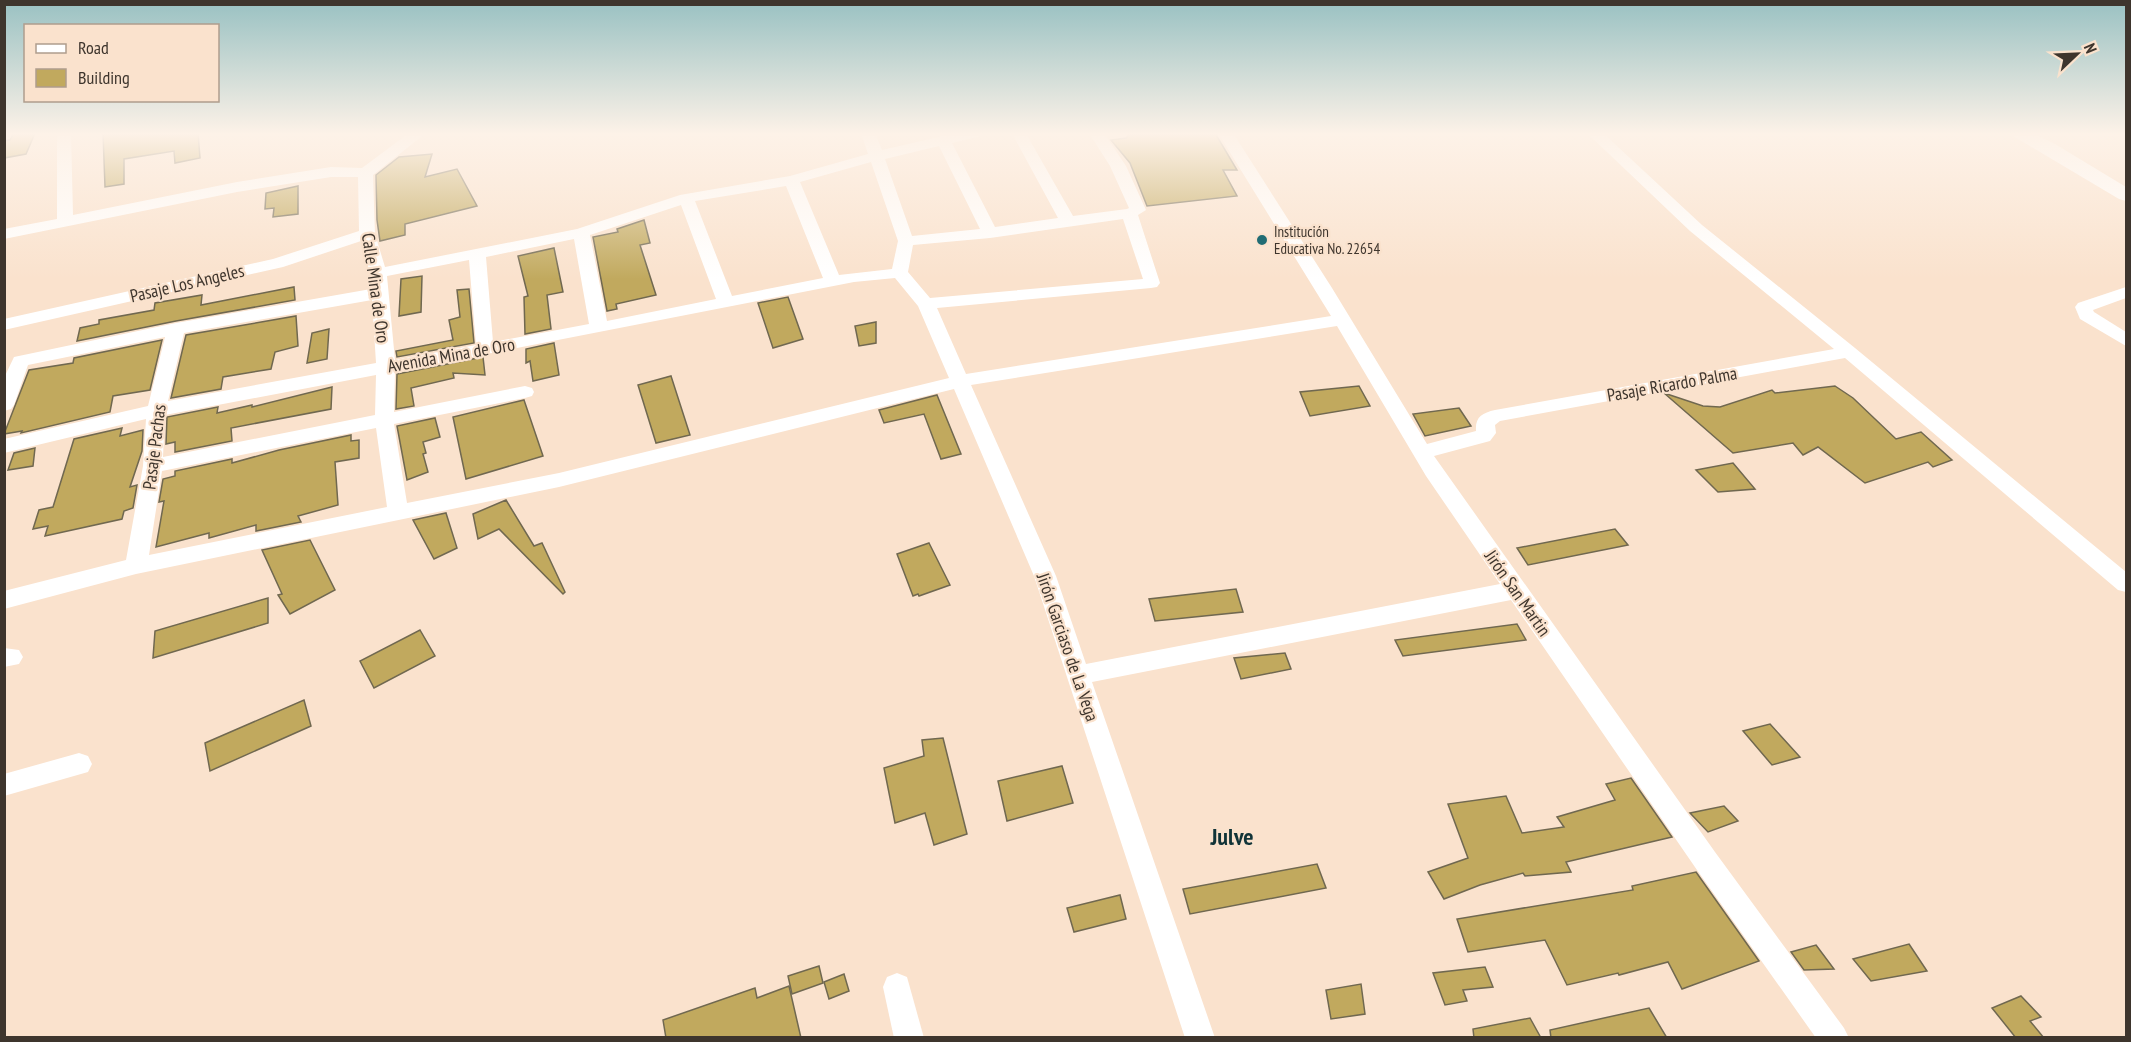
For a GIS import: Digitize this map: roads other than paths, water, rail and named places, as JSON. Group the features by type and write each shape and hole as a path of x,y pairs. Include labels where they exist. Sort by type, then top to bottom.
{"street":[{"path":"65,182 65,222"},
{"path":"4,234 271,182"},
{"name":"Calle Mina de Oro","path":"365,182 368,234 378,273 387,367 384,420 398,512"},
{"path":"378,273 581,232 686,198 782,182"},
{"path":"792,182 832,281"},
{"path":"886,182 906,241 898,273"},
{"path":"964,182 990,233"},
{"path":"1046,182 1068,222"},
{"path":"906,241 990,233 1129,213 1137,210 1125,182"},
{"name":"Jirón San Martin","path":"1256,182 1421,452 1706,861 1834,1038"},
{"path":"1646,182 1696,228 1849,352 2127,584"},
{"path":"2105,182 2127,195"},
{"path":"686,198 726,302"},
{"path":"926,304 1151,283 1129,213"},
{"path":"581,232 599,328"},
{"name":"Pasaje Los Angeles","path":"4,325 277,263 368,234"},
{"path":"477,254 485,349"},
{"name":"Avenida Mina de Oro","path":"4,446 156,410 599,328 832,281 898,273"},
{"name":"Jirón Garciaso de La Vega","path":"898,273 926,304 1045,576 1200,1038"},
{"path":"2127,292 2084,308 2086,315 2127,340"},
{"path":"4,405 20,361 176,329 380,293"},
{"path":"4,600 136,566 559,480 960,381 1342,320"},
{"name":"Pasaje Pachas","path":"136,566 153,466 156,410 176,329"},
{"name":"Pasaje Ricardo Palma","path":"1421,452 1483,436 1486,433 1485,422 1495,416 1849,352"},
{"path":"153,466 525,392"},
{"path":"1078,675 1516,590"},
{"path":"4,785 79,764"},
{"path":"897,987 909,1038"}],"place":[{"name":"Institución Educativa No. 22654","path":"1262,240"}],"district":[{"name":"Julve","path":"1232,836"}]}
